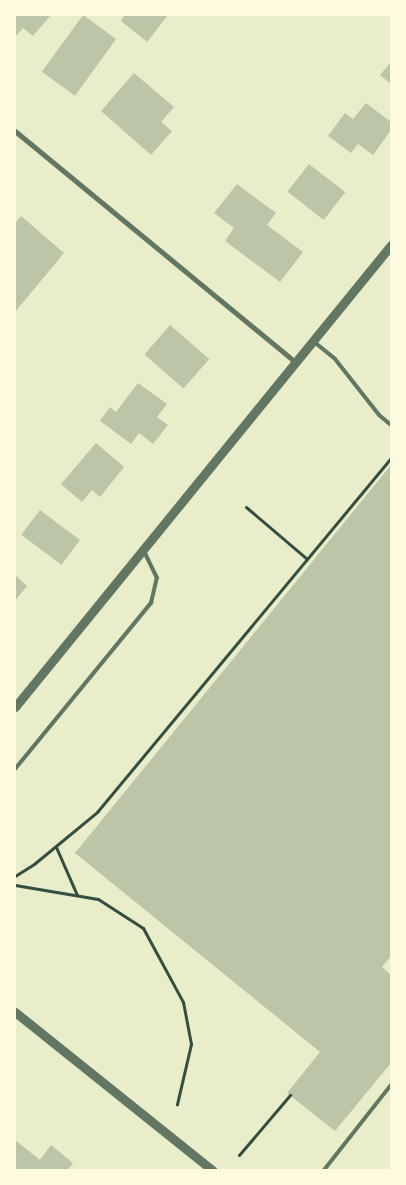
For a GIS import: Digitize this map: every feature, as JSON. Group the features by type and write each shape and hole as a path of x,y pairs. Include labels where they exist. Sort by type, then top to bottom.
{"street":[{"path":"15,131 295,362"},
{"path":"15,707 391,245"},
{"path":"15,1012 212,1170"}],"lane":[{"path":"312,341 335,359 379,415 391,425"},
{"path":"15,769 151,603 157,578 143,550"},
{"path":"324,1170 391,1085"}],"path":[{"path":"15,876 56,847 98,812 391,458"},
{"path":"246,507 307,559"},
{"path":"56,847 76,895"},
{"path":"15,885 98,899 143,928 183,1002 191,1044 177,1104"},
{"path":"239,1155 290,1095"}],"building":[{"path":"15,15 51,15 33,36 23,28 15,37"},
{"path":"83,15 116,39 75,96 42,72"},
{"path":"125,15 168,15 147,42 121,21"},
{"path":"391,62 391,84 380,75"},
{"path":"134,73 174,107 161,122 172,131 151,155 101,111"},
{"path":"366,103 391,122 391,130 373,155 358,144 351,153 328,136 345,113 353,119"},
{"path":"309,164 345,192 324,220 287,192"},
{"path":"237,184 276,213 267,225 303,252 280,282 225,241 234,228 214,213"},
{"path":"21,216 64,253 15,312 15,223"},
{"path":"170,325 209,359 184,389 144,354"},
{"path":"138,383 167,404 157,417 168,425 153,444 139,433 131,444 100,421 110,407 116,412"},
{"path":"96,443 124,467 100,497 92,490 82,502 61,484"},
{"path":"391,465 391,956 382,967 391,975 391,1063 335,1131 287,1093 320,1052 75,853"},
{"path":"40,510 80,540 61,565 21,535"},
{"path":"15,575 27,586 15,601"},
{"path":"15,1140 40,1160 51,1145 73,1163 68,1170 15,1170"}]}
